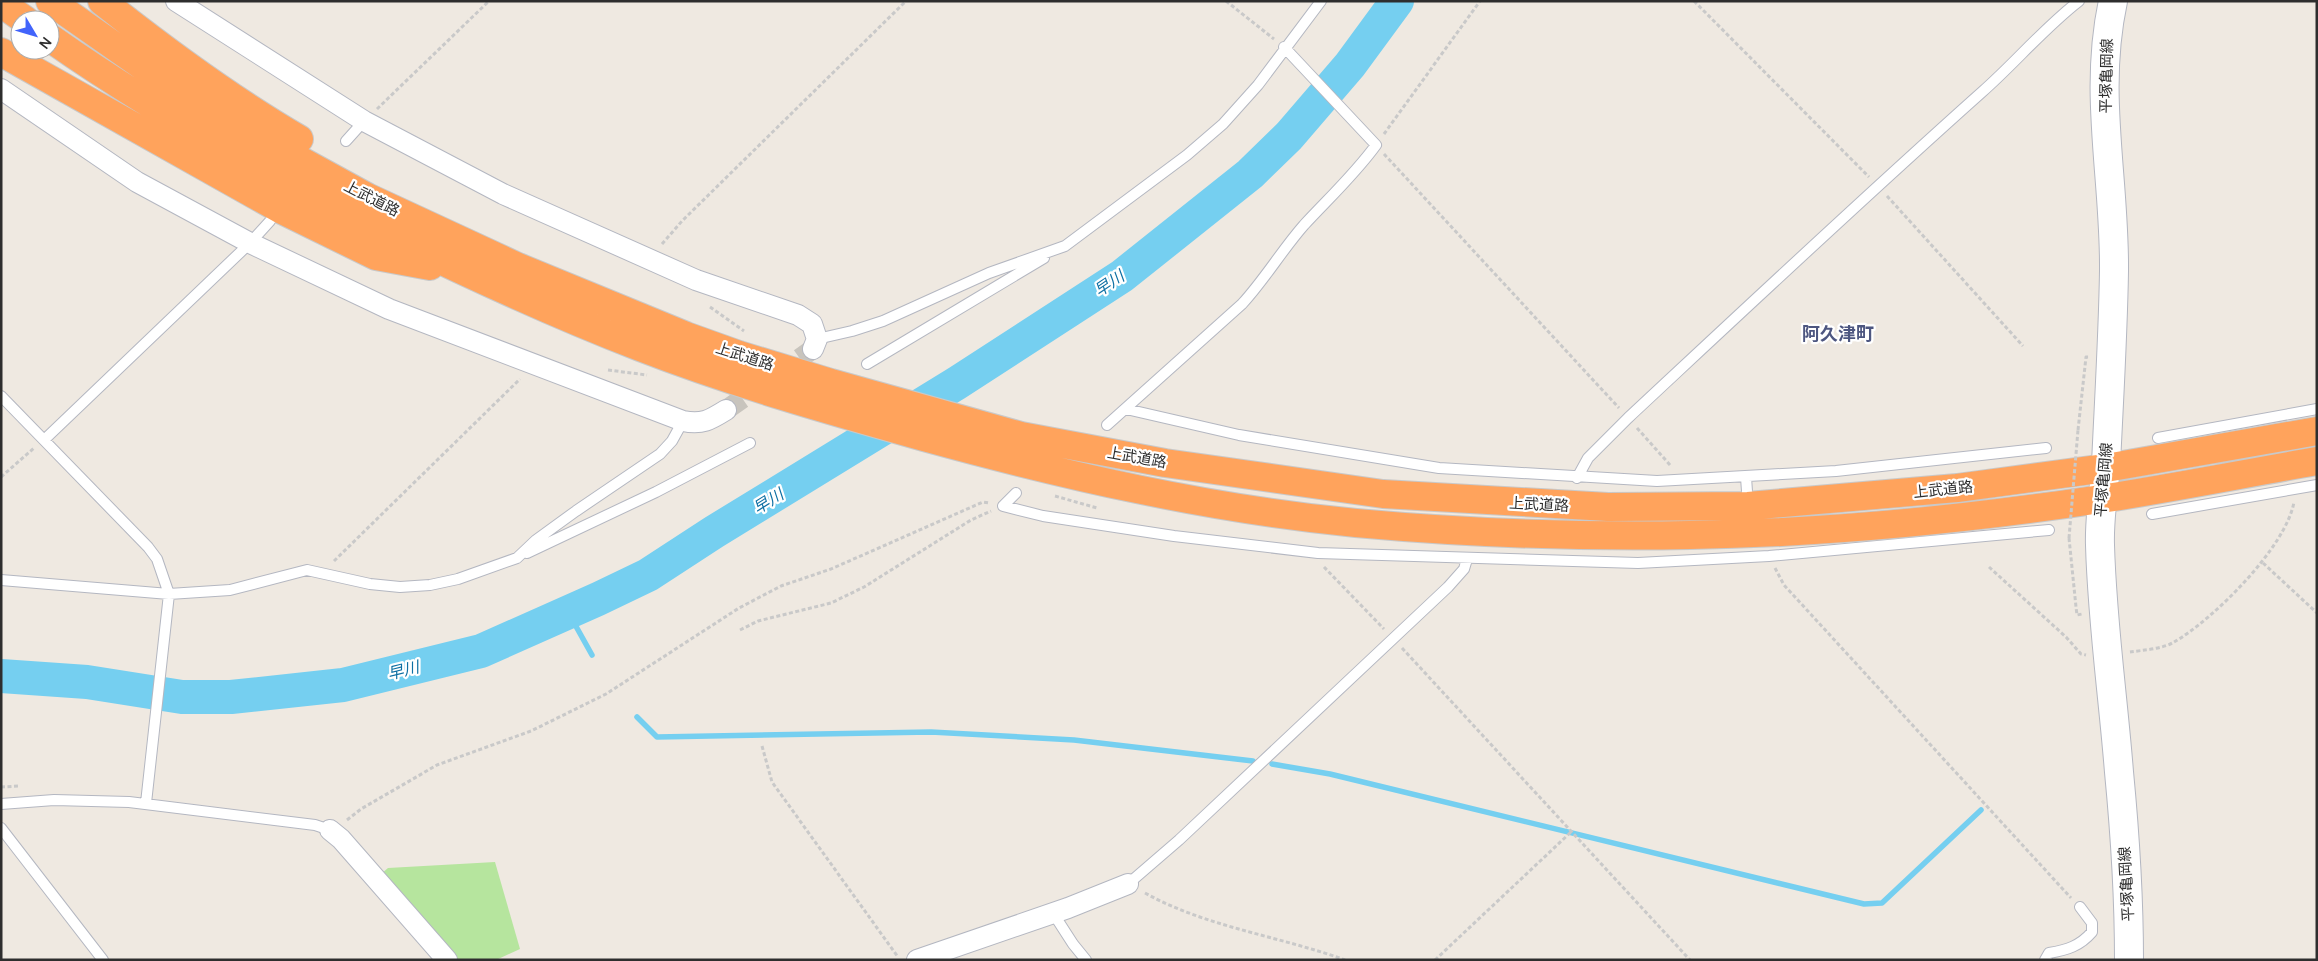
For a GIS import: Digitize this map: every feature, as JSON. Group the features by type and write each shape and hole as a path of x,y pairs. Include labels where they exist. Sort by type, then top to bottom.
{"highway":[{"name":"上武道路","path":"50,1 197,104 367,197 518,267 686,336 831,383 1021,436 1166,462 1383,494 1608,507 1748,506 1957,488 2106,468 2299,427"},
{"path":"102,1 143,34 260,116 371,180 457,224 518,267"},
{"name":"上武道路","path":"60,44 182,123 278,179 465,274 639,347 804,404 996,457 1132,488 1251,509 1356,523 1554,533 1691,535 1833,529 1958,529 2102,499 2317,461"},
{"path":"1,52 282,210 376,256 465,274"}],"main road":[{"name":"平塚亀岡線","path":"2113,1 2106,31 2103,66 2103,100 2113,212 2114,271 2106,468 2102,499 2100,544 2107,655 2125,854 2129,960"}],"street":[{"path":"176,1 364,121 503,194 696,280 798,315 812,324 815,344"},
{"path":"1,89 137,182 250,244 389,309 683,421 696,424 726,410"},
{"path":"330,830 447,960"},
{"path":"917,960 1053,913 1128,884"}],"lane":[{"path":"867,364 1065,246 1186,155 1224,124 1258,85 1321,1"},
{"path":"1577,478 1588,458 1628,418 1877,185 2001,76 2064,12 2079,1"},
{"path":"1107,425 1242,304 1262,282 1303,227 1358,170 1374,143 1286,49"},
{"path":"346,140 364,121"},
{"path":"44,440 250,244 270,221"},
{"path":"815,344 884,321 989,273 1065,246"},
{"path":"1,396 148,547 157,559 168,594 146,803"},
{"path":"1126,409 1239,435 1439,468 1577,478 1676,480 1746,477 1836,471 2046,448"},
{"path":"2158,438 2299,427 2317,409"},
{"path":"517,558 536,540 568,516 660,454 672,441 683,421"},
{"path":"1,580 168,594 230,590 307,570 370,584 430,585 458,579 517,558 656,492 750,443"},
{"path":"1746,477 1748,506"},
{"path":"2152,514 2317,485"},
{"path":"1003,506 1016,493"},
{"path":"1003,506 1043,516 1167,535 1318,553 1638,563 1769,556 1958,529 2048,530"},
{"path":"1128,884 1179,840 1457,578 1464,569 1467,559"},
{"path":"1,804 54,800 146,803 315,825 330,830"},
{"path":"1,828 103,960"},
{"path":"2045,960 2049,953 2066,950 2077,945 2092,932 2092,923 2080,908"},
{"path":"1053,913 1086,960"}],"path":[{"path":"364,121 489,1"},
{"path":"648,260 682,221 906,1"},
{"path":"1226,1 1286,49"},
{"path":"1480,1 1374,143 1672,467 1676,480"},
{"path":"1694,1 1877,185 2022,346"},
{"path":"709,306 746,332"},
{"path":"2076,608 2069,538 2086,361"},
{"path":"326,574 334,559 514,386 531,364"},
{"path":"1,476 44,440"},
{"path":"1989,567 2081,654 2088,656 2107,655 2173,643 2220,606 2263,563 2292,514 2296,489"},
{"path":"330,830 361,809 437,765 530,731 606,694 739,608 781,586 831,569 983,502 1003,506"},
{"path":"740,630 758,621 831,604 864,587 971,520 1003,506"},
{"path":"1318,553 1323,566 1393,638 1690,960"},
{"path":"1769,556 1784,585 2080,908"},
{"path":"2263,563 2317,613"},
{"path":"762,746 772,782 897,953 899,960"},
{"path":"1435,960 1571,832"},
{"path":"1128,884 1150,896 1212,921 1305,945 1345,960"}],"green space":[{"path":"495,862 520,949 496,960 456,960 381,874 388,868"}],"waterway":[{"name":"早川","path":"1,676 87,682 182,697 231,697 343,685 481,651 648,575 714,532 957,383 1122,276 1250,174 1289,136 1350,65 1397,1"},
{"path":"568,612 592,655"},
{"path":"637,717 657,737 931,732 1074,740 1253,761"},
{"path":"1272,764 1330,774 1864,904 1882,903 1981,810"}],"tunnel":[{"path":"726,410 813,349"}],"district":[{"name":"阿久津町","path":"1838,333"}]}
